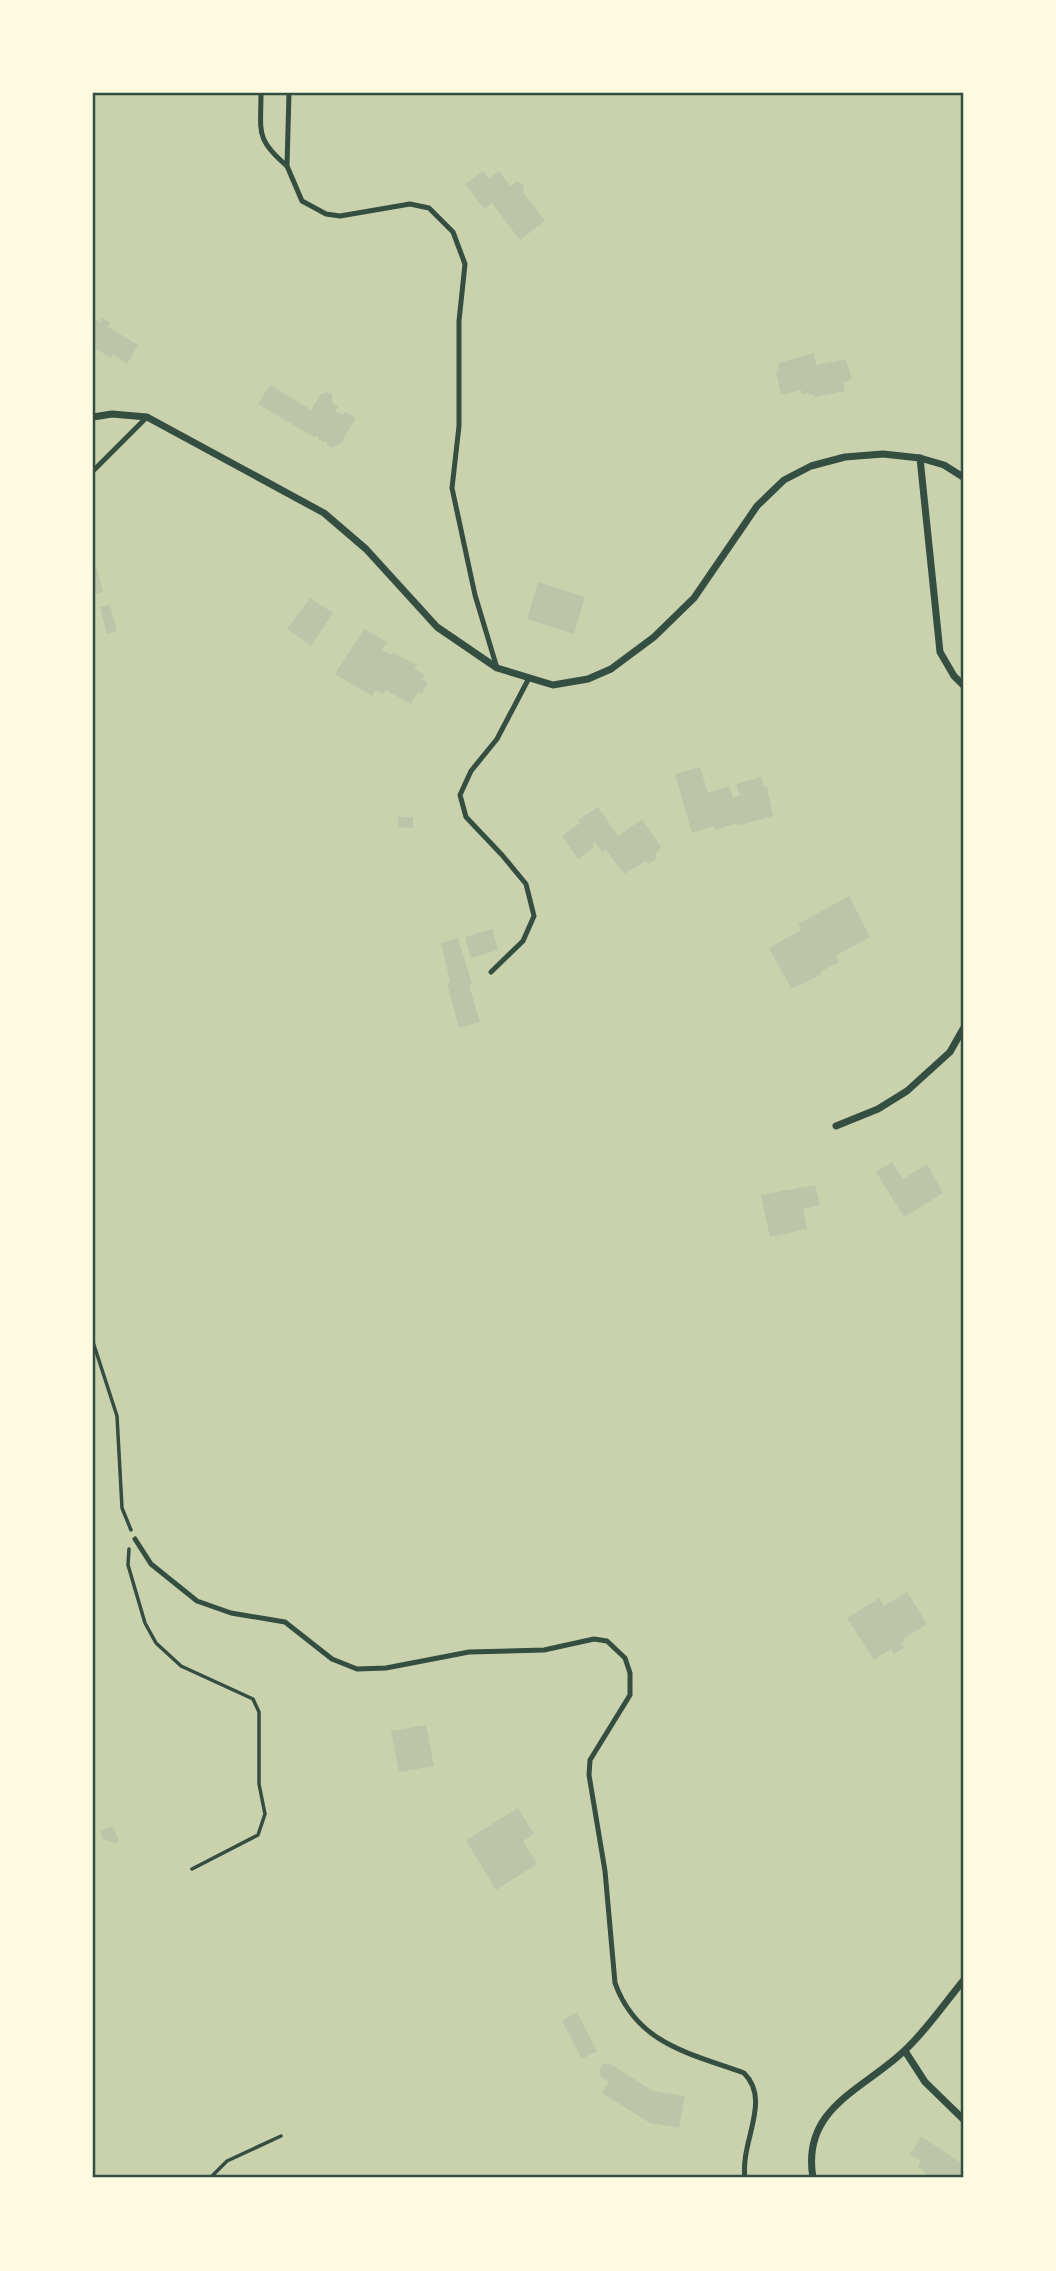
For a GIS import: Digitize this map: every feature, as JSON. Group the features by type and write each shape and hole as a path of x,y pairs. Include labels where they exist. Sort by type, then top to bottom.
{"street":[{"path":"93,416 112,414 147,417 324,513 366,549 437,627 496,668 553,685 588,679 611,669 654,637 694,598 757,506 784,480 811,466 845,457 883,454 920,458 944,465 963,477"},
{"path":"920,458 940,652 954,676 963,685"},
{"path":"836,1126 878,1109 907,1091 950,1052 963,1029"},
{"path":"813,2178 811,2165 817,2130 824,2120 849,2093 905,2051 963,1981"},
{"path":"905,2051 925,2082 963,2119"}],"lane":[{"path":"261,93 261,134 269,151 287,166"},
{"path":"289,93 287,166 302,201 326,214 340,216 410,204 429,208 453,232 465,264 459,321 458,426 452,488 475,595 496,668"},
{"path":"93,471 147,417"},
{"path":"491,972 523,941 534,916 526,884 466,817 460,795 471,771 497,739 529,678"},
{"path":"135,1539 151,1564 197,1601 231,1613 285,1622 332,1659 357,1670 386,1668 469,1653 544,1650 594,1639 607,1641 625,1658 630,1673 630,1695 590,1759 589,1775 605,1871 615,1983 621,2000 638,2024 663,2043 744,2073 751,2081 758,2106 747,2144 745,2178"}],"path":[{"path":"93,1342 117,1416 122,1508 135,1539 128,1551 128,1565 145,1623 156,1643 181,1666 253,1699 259,1712 259,1784 265,1814 258,1835 192,1869"},
{"path":"211,2178 227,2161 281,2136"}],"green space":[{"path":"93,93 963,93 963,2178 93,2178"}],"building":[{"path":"483,171 489,178 499,171 510,186 516,182 521,183 523,192 545,221 520,240 492,203 484,209 465,184"},
{"path":"93,317 100,322 102,318 111,323 108,327 138,345 127,364 113,354 111,358 93,347"},
{"path":"814,353 816,365 846,359 852,380 843,382 845,391 814,397 809,393 802,394 801,390 781,395 776,372 779,371 778,363"},
{"path":"270,385 311,410 321,394 327,392 332,395 332,403 338,407 335,411 343,415 345,412 356,418 341,443 332,448 327,445 327,441 318,439 318,436 314,437 258,404"},
{"path":"93,565 96,565 103,592 93,595"},
{"path":"538,582 585,597 574,634 527,619"},
{"path":"310,598 333,613 311,646 287,629"},
{"path":"110,605 117,631 107,634 100,607"},
{"path":"364,629 387,642 382,650 391,655 392,652 417,665 414,669 425,675 422,679 428,682 422,694 418,692 411,704 386,690 384,694 376,690 372,696 335,674"},
{"path":"700,767 708,793 729,786 733,797 740,796 736,784 761,777 764,787 767,787 773,816 737,826 737,823 715,830 714,826 692,833 675,774"},
{"path":"598,807 618,836 642,819 661,847 655,855 657,858 624,874 606,850 602,852 595,842 594,847 578,859 562,836 580,823 578,820"},
{"path":"398,817 413,817 413,828 398,827"},
{"path":"849,896 870,937 835,956 839,962 820,972 822,974 791,988 769,948 801,930 798,924"},
{"path":"492,929 498,950 471,958 465,937"},
{"path":"458,938 480,1022 459,1028 447,983 450,982 441,943"},
{"path":"892,1162 903,1179 927,1164 943,1193 904,1217 876,1172"},
{"path":"815,1185 820,1205 803,1209 807,1229 770,1237 761,1195"},
{"path":"907,1592 927,1624 903,1639 905,1641 901,1644 904,1648 894,1654 891,1649 874,1660 847,1618 879,1598 884,1606"},
{"path":"426,1725 434,1766 399,1772 391,1731"},
{"path":"518,1808 534,1834 523,1841 537,1864 496,1890 466,1840"},
{"path":"113,1826 119,1841 115,1843 103,1839 100,1831"},
{"path":"577,2012 597,2051 582,2059 562,2021"},
{"path":"603,2064 610,2064 653,2091 685,2096 679,2128 650,2123 602,2093 609,2082 601,2077 599,2071"},
{"path":"921,2136 963,2164 963,2178 930,2178 918,2166 921,2161 910,2155"}]}
